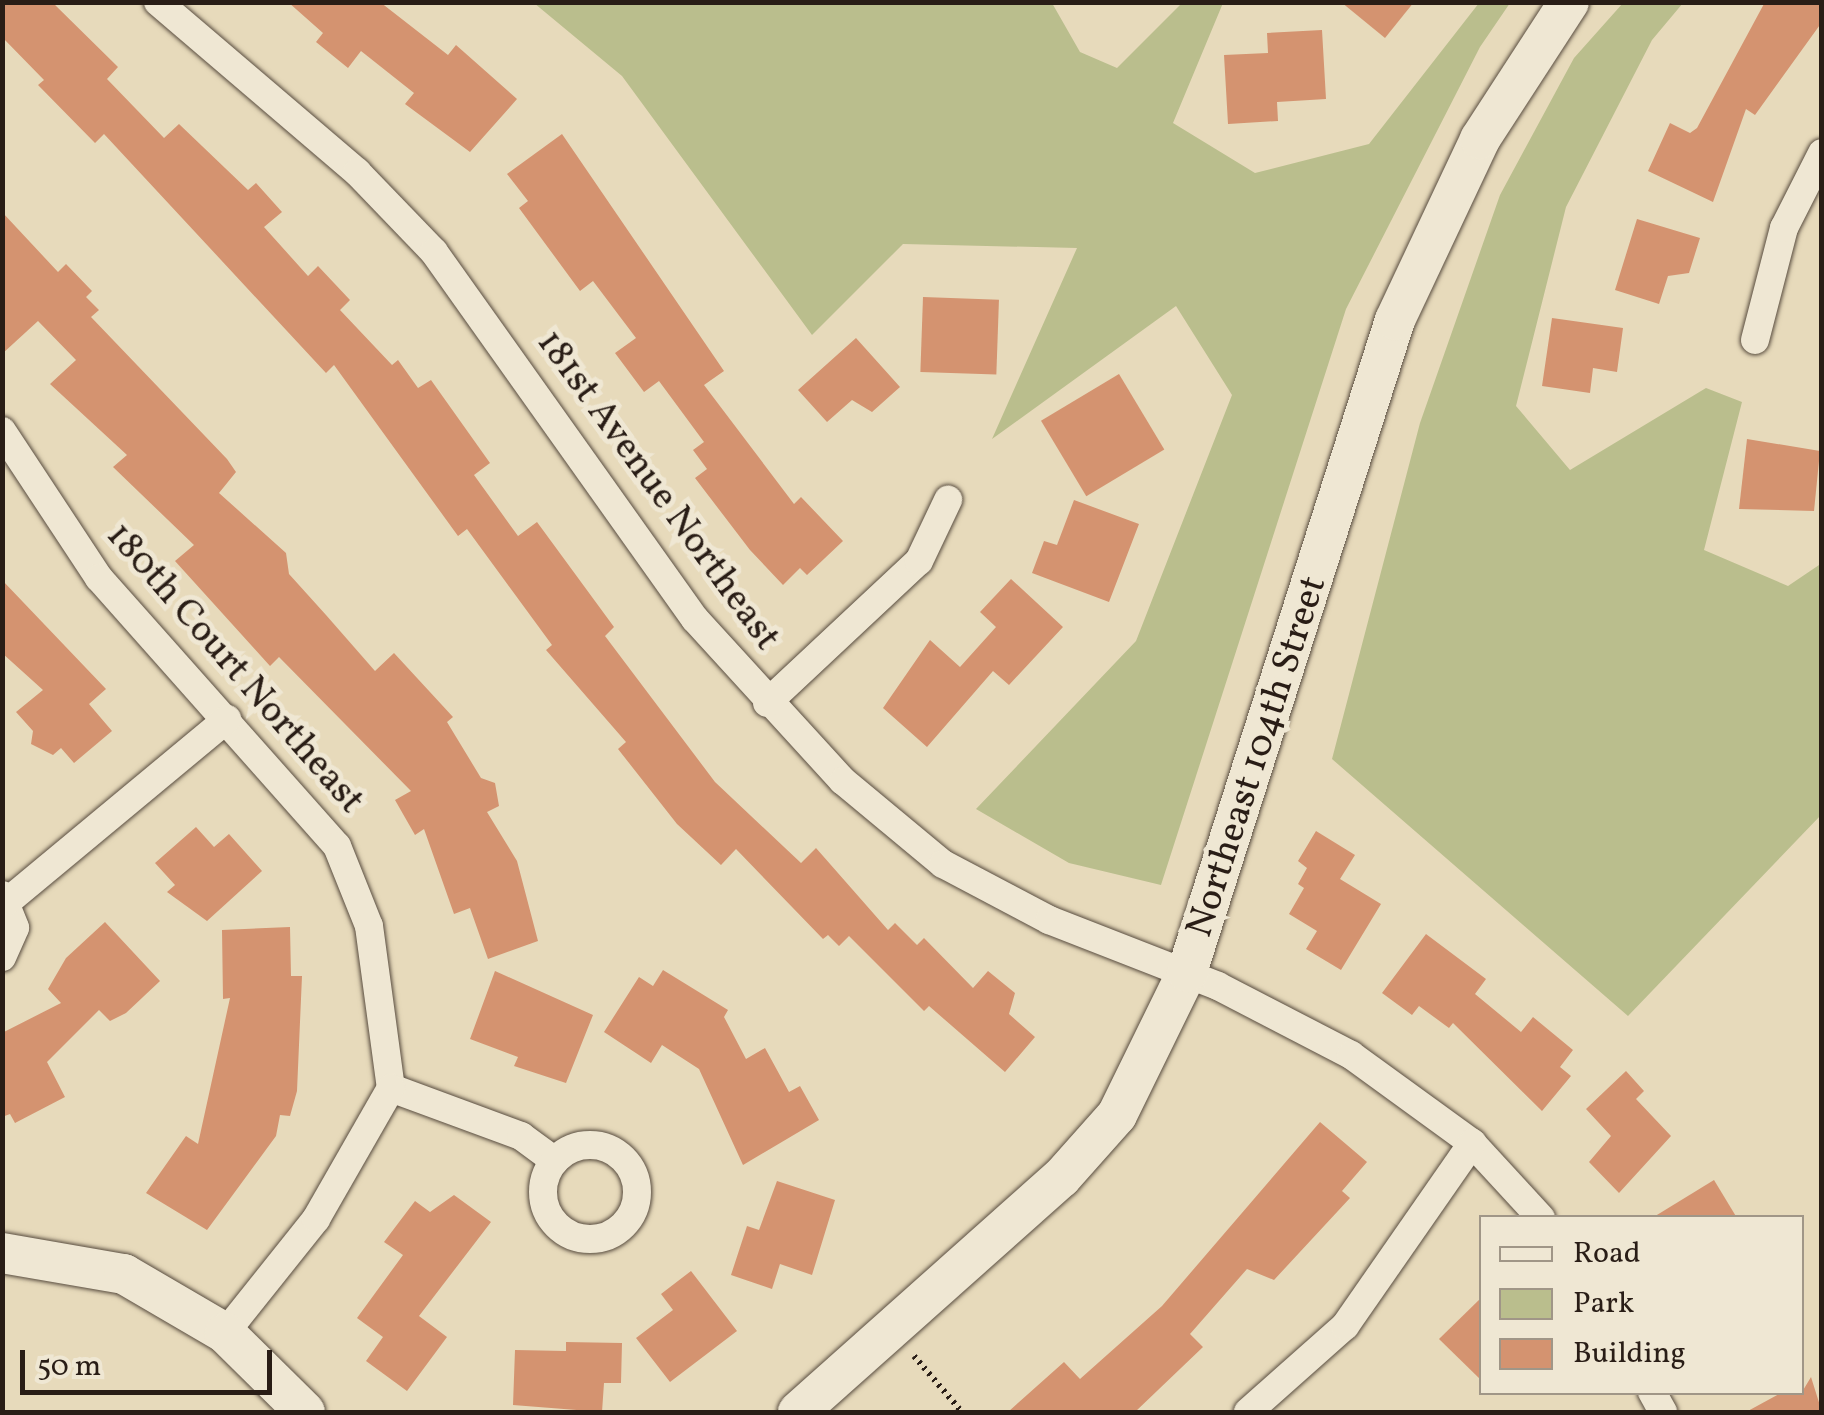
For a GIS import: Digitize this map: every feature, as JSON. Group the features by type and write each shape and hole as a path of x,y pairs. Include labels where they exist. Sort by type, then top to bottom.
{"street":[{"name":"181st Avenue Northeast","path":"158,2 357,172 434,252 696,619 767,703 843,781 944,864 1049,920 1187,972 1351,1055 1472,1143 1538,1215"},
{"name":"Northeast 104th Street","path":"798,1412 1061,1178 1117,1116 1187,972 1395,320 1480,139 1569,2"},
{"path":"1755,340 1784,228 1822,153"},
{"name":"180th Court Northeast","path":"2,431 99,578 337,846 369,926 391,1088"},
{"path":"767,703 919,561 948,500"},
{"path":"2,956 14,928 5,898 227,719"},
{"path":"225,1334 316,1219 391,1088 521,1136 555,1160"},
{"path":"1248,1412 1345,1326 1472,1143"},
{"path":"2,1253 124,1274 225,1334 305,1412"}],"path":[{"path":"890,1330 962,1412"}],"green space":[{"path":"534,3 1052,3 1080,52 1117,68 1182,3 1223,3 1173,123 1255,173 1369,144 1479,3 1510,3 1480,47 1346,309 1161,885 1069,863 976,809 1136,641 1232,395 1176,306 992,439 1077,248 903,244 812,335 622,76"},
{"path":"1623,3 1683,3 1652,40 1566,207 1516,406 1570,470 1706,388 1742,402 1704,550 1788,586 1822,563 1821,815 1628,1016 1332,759 1420,423 1500,195 1574,58"}],"building":[{"path":"2,2 52,2 118,67 107,79 164,138 179,124 248,190 256,183 282,212 264,227 308,276 318,266 350,300 340,310 392,365 398,360 418,388 431,380 490,463 474,475 518,536 537,522 614,627 605,636 715,782 801,863 816,848 888,930 895,923 917,945 924,938 973,988 988,971 1015,993 1009,1014 1035,1037 1005,1072 929,1006 924,1011 849,936 839,946 828,935 823,939 736,849 721,865 677,824 618,749 626,742 546,650 552,645 467,529 458,536 334,365 326,373 104,134 95,143 38,85 44,80 2,37"},
{"path":"288,2 380,2 448,55 456,45 517,99 470,152 405,104 414,93 361,51 348,68 316,42 323,33"},
{"path":"1341,2 1414,2 1385,38"},
{"path":"1765,2 1822,2 1822,22 1755,115 1746,109 1713,202 1648,171 1670,123 1690,133 1697,128"},
{"path":"1322,30 1326,99 1277,102 1278,121 1228,124 1224,55 1268,53 1267,33"},
{"path":"562,134 724,371 704,385 794,504 801,497 843,541 807,575 800,568 783,585 750,550 695,478 707,469 693,450 704,442 659,381 644,392 615,353 636,338 593,281 580,291 519,208 528,201 507,174"},
{"path":"2,212 58,272 66,264 92,291 86,297 99,310 91,317 236,472 219,493 286,553 289,574 375,671 394,653 453,717 447,722 481,778 495,783 499,806 487,812 517,861 538,941 488,959 470,908 454,914 424,829 415,835 395,800 411,791 279,657 270,666 175,561 194,545 113,467 127,455 50,384 76,360 38,321 2,354"},
{"path":"1637,219 1700,238 1689,273 1668,276 1659,304 1615,290"},
{"path":"923,297 999,300 996,375 920,372"},
{"path":"1552,318 1623,328 1617,372 1593,368 1590,393 1542,386"},
{"path":"856,338 900,387 872,412 852,400 827,422 798,390"},
{"path":"1119,374 1164,449 1086,496 1041,421"},
{"path":"1747,439 1820,451 1814,511 1739,509"},
{"path":"1074,500 1139,524 1109,602 1032,573 1044,541 1057,545"},
{"path":"1011,579 1063,627 1009,685 993,671 927,747 883,708 930,640 960,667 996,627 980,612"},
{"path":"2,580 106,689 89,704 112,731 74,763 61,748 53,755 31,744 33,731 16,712 43,690 2,653"},
{"path":"196,827 214,847 229,834 262,871 207,921 167,892 175,885 155,863"},
{"path":"1316,831 1355,855 1340,879 1381,904 1341,970 1306,949 1317,931 1289,914 1304,888 1298,884 1307,868 1298,861"},
{"path":"105,922 160,981 126,1013 110,1021 99,1010 47,1062 65,1097 15,1123 10,1114 2,1117 2,1033 61,1003 48,989 66,958"},
{"path":"290,927 291,976 302,976 297,1091 290,1116 280,1115 276,1136 207,1230 146,1193 186,1136 198,1144 230,998 223,999 222,930"},
{"path":"1426,934 1486,979 1475,994 1521,1032 1533,1017 1573,1050 1560,1067 1571,1076 1542,1111 1453,1023 1449,1028 1419,1006 1412,1015 1382,993"},
{"path":"663,970 728,1010 724,1017 746,1059 765,1048 789,1092 800,1086 819,1120 743,1165 699,1069 662,1045 651,1063 604,1032 639,977 653,986"},
{"path":"495,971 593,1015 566,1083 514,1066 518,1057 470,1039"},
{"path":"1626,1071 1644,1091 1636,1099 1671,1136 1619,1193 1589,1162 1611,1136 1586,1109"},
{"path":"1320,1122 1367,1162 1342,1191 1350,1198 1274,1280 1247,1269 1190,1334 1203,1347 1135,1412 1008,1412 1064,1362 1080,1379 1162,1306"},
{"path":"1714,1180 1735,1215 1657,1215"},
{"path":"777,1181 835,1200 812,1275 780,1264 772,1289 731,1275 747,1226 759,1230"},
{"path":"454,1195 491,1222 419,1316 447,1337 407,1391 366,1361 383,1337 357,1318 403,1255 384,1242 415,1201 430,1212"},
{"path":"691,1271 737,1331 670,1382 636,1338 673,1310 661,1294"},
{"path":"1479,1300 1479,1378 1439,1339"},
{"path":"566,1342 622,1343 621,1383 604,1383 602,1412 513,1405 515,1350 566,1351"},
{"path":"1811,1377 1822,1412 1746,1412 1777,1395 1804,1395"}]}
